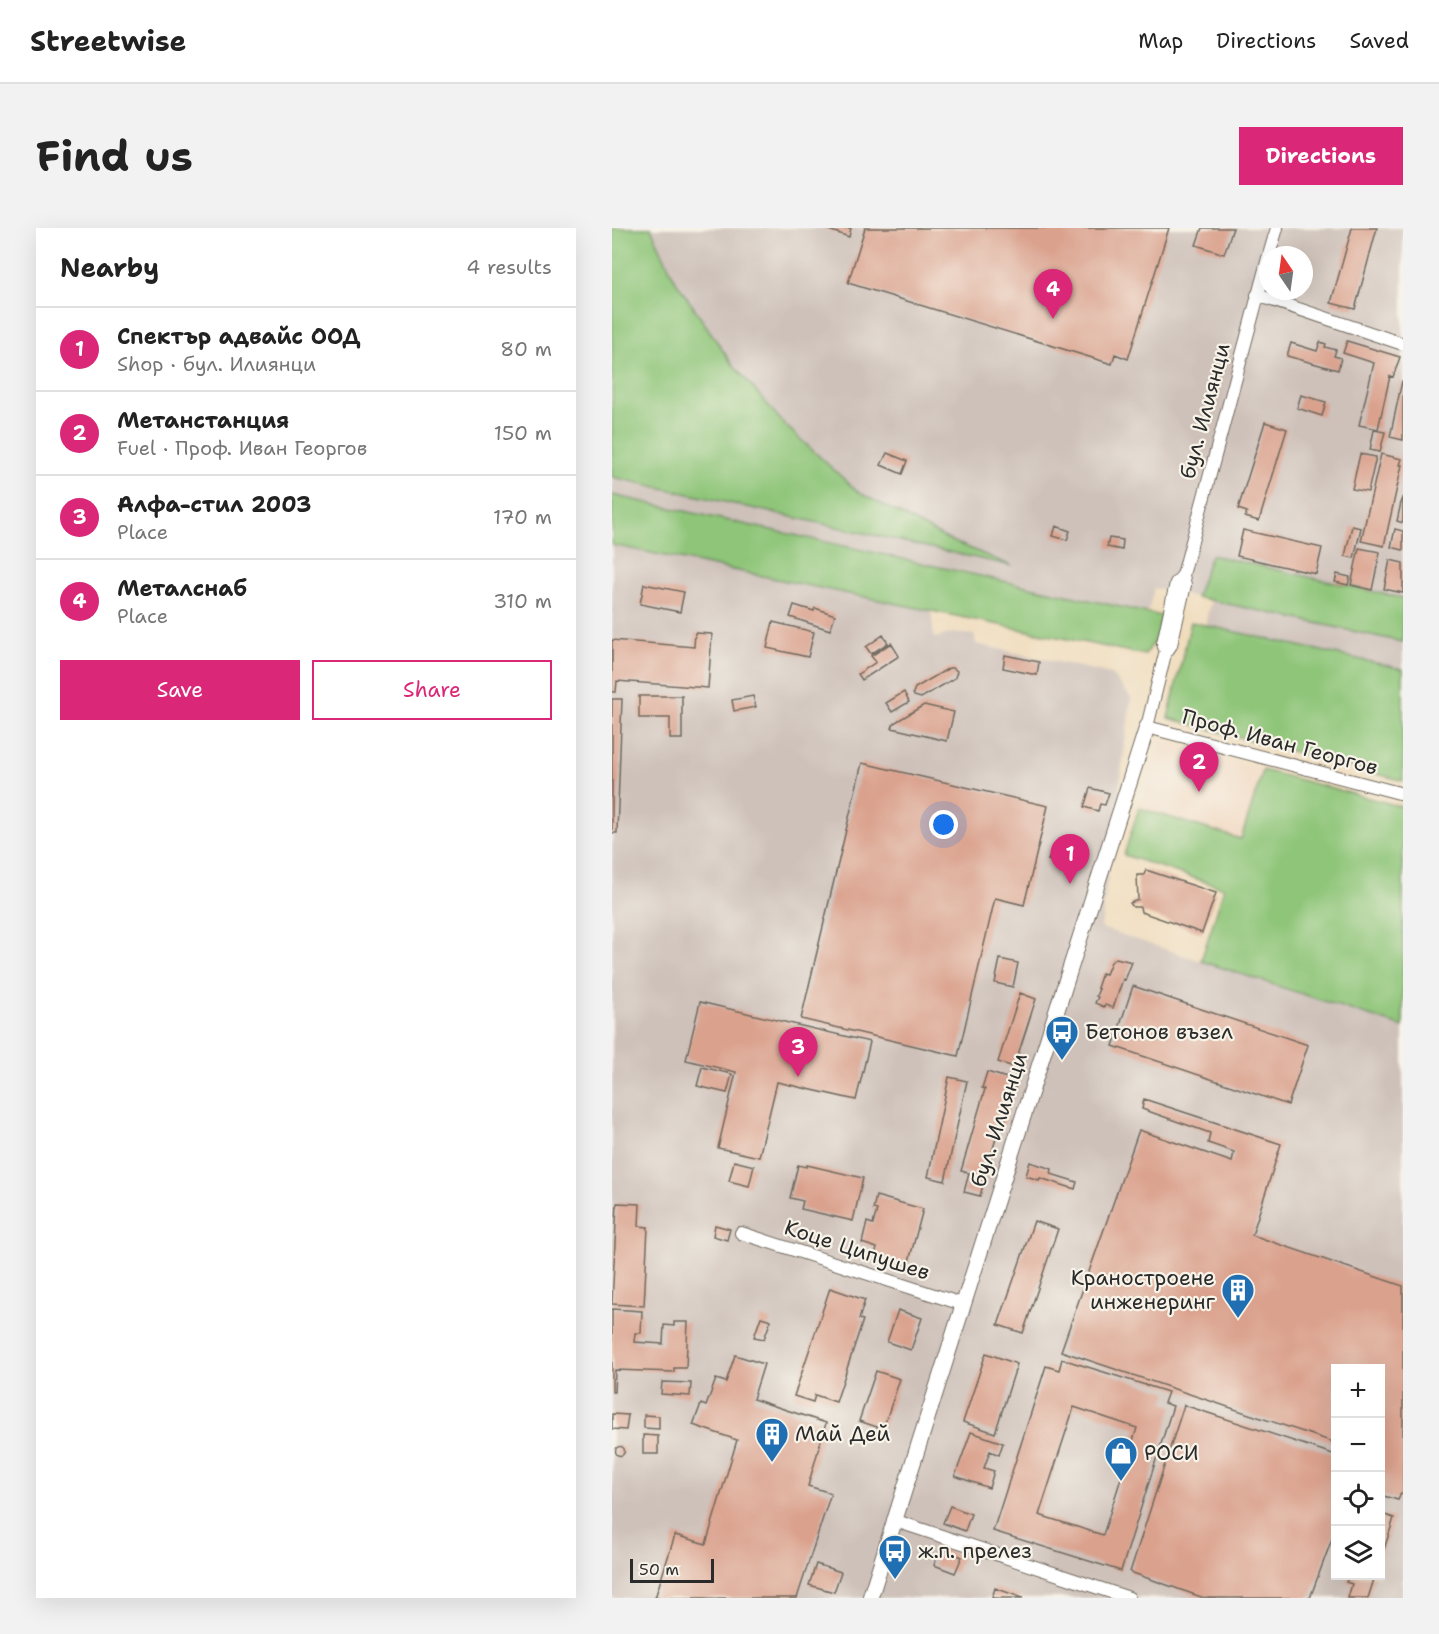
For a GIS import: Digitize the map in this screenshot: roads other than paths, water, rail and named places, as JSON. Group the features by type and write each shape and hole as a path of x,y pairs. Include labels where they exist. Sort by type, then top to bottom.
{"street":[{"name":"бул. Илиянци","path":"1271,246 1277,228"},
{"name":"бул. Илиянци","path":"870,1598 1147,727 1165,654 1171,645 1185,585 1183,575 1259,288"},
{"path":"1257,295 1403,344"},
{"name":"Проф. Иван Георгов","path":"1147,727 1403,794"},
{"name":"Коце Ципушев","path":"741,1233 962,1304"},
{"path":"893,1520 1129,1598"}],"place":[{"name":"Металснаб","path":"1053,319"},
{"name":"Метанстанция","path":"1199,792"},
{"name":"Спектър адвайс ООД","path":"1070,884"},
{"name":"Бетонов възел","path":"1062,1061"},
{"name":"Алфа-стил 2003","path":"798,1077"},
{"name":"Краностроене инженеринг","path":"1238,1319"},
{"name":"Май Дей","path":"772,1463"},
{"name":"РОСИ","path":"1121,1482"},
{"name":"ж.п. прелез","path":"895,1580"}]}
